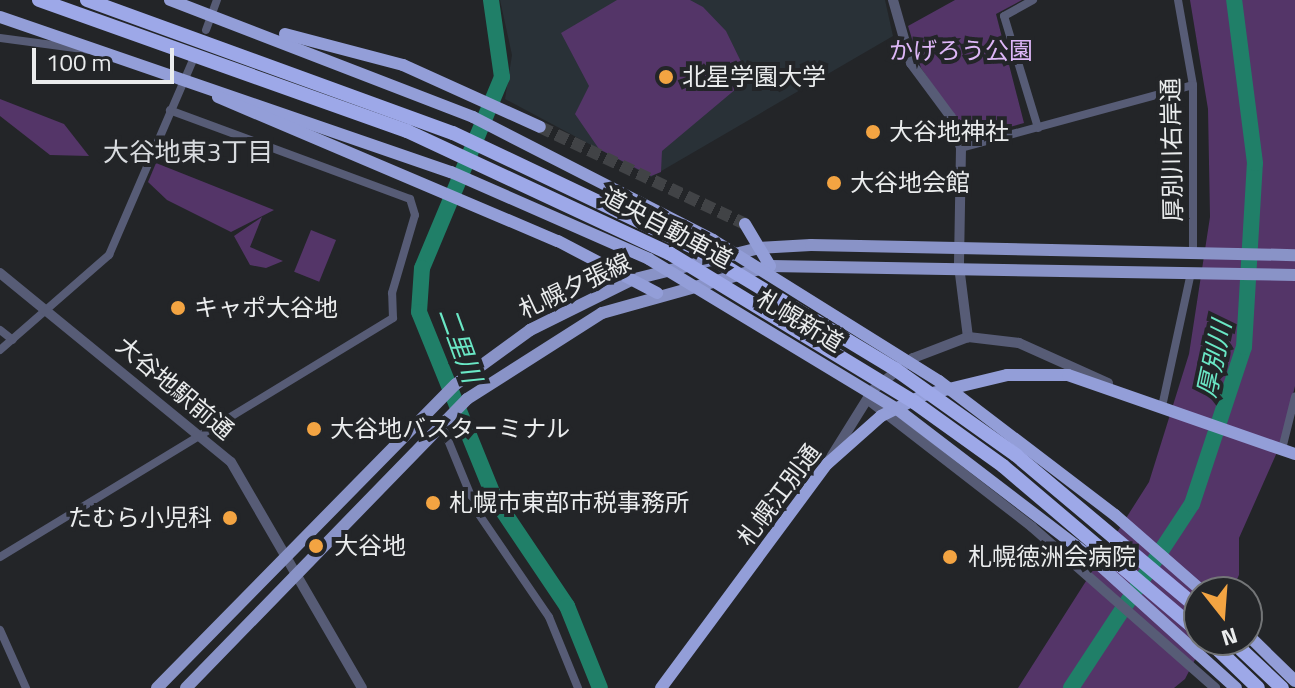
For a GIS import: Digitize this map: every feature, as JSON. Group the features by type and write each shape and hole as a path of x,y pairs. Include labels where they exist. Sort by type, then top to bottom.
{"highway":[{"name":"道央自動車道","path":"39,0 409,124"},
{"name":"道央自動車道","path":"87,0 409,124 693,247 895,369 1004,447 1183,596"},
{"name":"札幌新道","path":"170,0 473,117 713,240 832,308 951,390 1183,576"},
{"path":"212,15 403,65 540,127"},
{"name":"札幌新道","path":"0,17 468,178 649,259 897,409 1011,493 1181,637 1236,688"},
{"path":"183,80 465,201 657,293"},
{"name":"道央自動車道","path":"523,172 669,253 914,402 1025,484 1183,618"},
{"path":"745,224 770,266"},
{"name":"札幌江別通","path":"661,688 827,464 881,416 924,395 1007,375 1108,383 1295,454"},
{"path":"1263,650 1295,681"},
{"path":"1225,656 1258,688"},
{"path":"1248,656 1282,688"}],"main road":[{"name":"札幌夕張線","path":"157,688 442,396 530,330 631,280 762,248 961,248 1295,255"},
{"name":"札幌夕張線","path":"186,688 467,399 572,329 657,293 770,266 959,266 1295,275"}],"street":[{"path":"206,30 217,0"},
{"path":"893,0 911,63 951,117 961,148 959,266 968,337"},
{"path":"1033,0 1004,16 1038,128"},
{"name":"厚別川右岸通","path":"1178,0 1193,85 1196,253"},
{"path":"0,38 95,50"},
{"path":"0,350 109,255 192,62"},
{"path":"961,148 1193,85"},
{"path":"0,557 390,322 415,211 410,199 170,110"},
{"name":"大谷地駅前通","path":"0,273 217,447 288,554 362,688"},
{"path":"1163,402 1194,273"},
{"path":"0,330 13,340"},
{"path":"827,464 871,393 921,353 968,337 1019,343 1108,383"},
{"path":"871,393 881,416 1086,574 1215,688"},
{"path":"1282,449 1295,397"},
{"path":"444,420 478,513 549,617 578,688"},
{"path":"0,630 26,688"}],"shaded area":[{"name":"北星学園大学","path":"500,0 885,0 893,36 651,177 505,99 512,55"}],"green space":[{"path":"617,0 690,0 703,7 726,31 749,78 662,151 661,172 651,176 599,149 575,114 589,86 561,33"},
{"name":"かげろう公園","path":"955,0 1022,0 996,14 1024,123 969,138 921,68 908,26"},
{"path":"1190,0 1295,0 1295,386 1282,441 1239,538 1239,575 1183,576 1183,656 1197,656 1185,679 1174,688 1018,688 1149,482 1189,354 1210,217 1208,109"},
{"path":"0,99 64,124 89,156 50,155 0,116"},
{"path":"156,163 274,210 231,232 167,200 148,182"},
{"path":"262,217 250,247 283,261 266,268 250,265 234,236"},
{"path":"311,230 336,240 319,282 294,272"}],"waterway":[{"name":"二里川","path":"491,0 502,77 422,268 419,312 495,499 567,606 600,688"},
{"name":"厚別川","path":"1071,688 1192,504 1244,347 1255,163 1234,0"}],"tunnel":[{"path":"540,127 745,224"}],"place":[{"name":"北星学園大学","path":"666,77"},
{"name":"大谷地神社","path":"873,132"},
{"name":"大谷地会館","path":"834,183"},
{"name":"キャポ大谷地","path":"178,308"},
{"name":"大谷地バスターミナル","path":"314,429"},
{"name":"札幌市東部市税事務所","path":"433,503"},
{"name":"たむら小児科","path":"230,518"},
{"name":"大谷地","path":"316,546"},
{"name":"札幌徳洲会病院","path":"950,557"}],"district":[{"name":"大谷地東3丁目","path":"188,152"}]}
